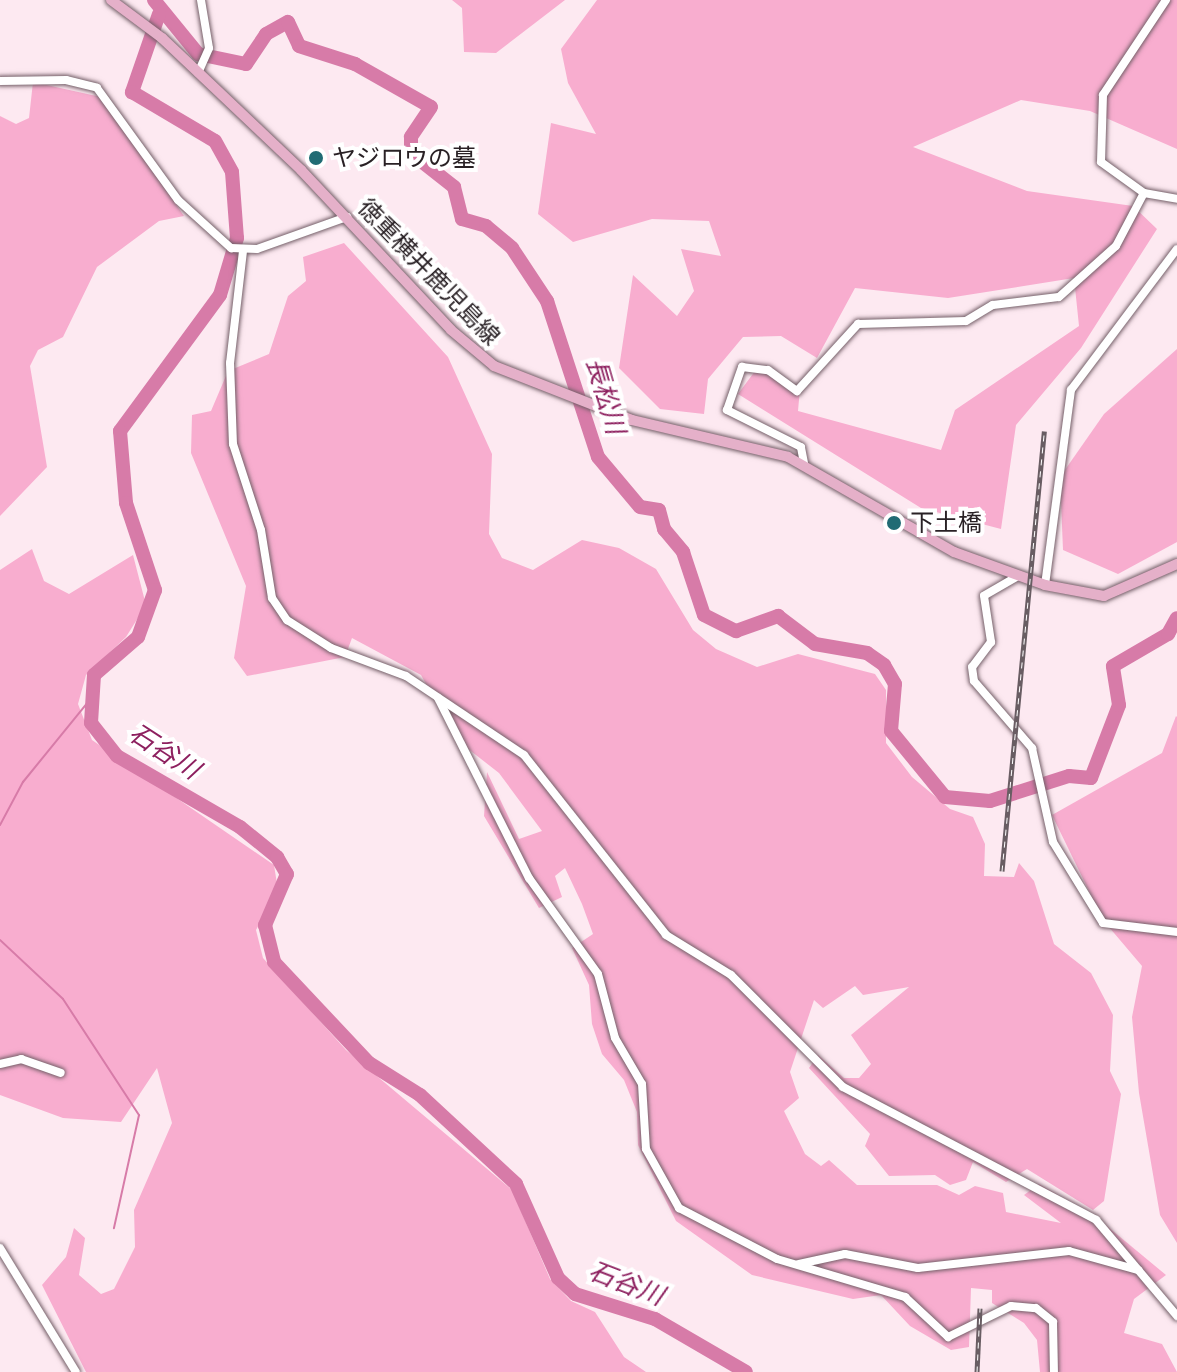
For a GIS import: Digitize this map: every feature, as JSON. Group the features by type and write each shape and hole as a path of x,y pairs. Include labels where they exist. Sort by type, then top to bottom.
{"main road":[{"name":"徳重横井鹿児島線","path":"111,0 162,38 347,217 467,347 566,397 804,463 937,543 1045,585 1104,596 1177,564"}],"street":[{"path":"198,73 207,58 201,0"},
{"path":"1166,0 1103,95 1101,162 1144,193 1177,199"},
{"path":"0,81 66,80 97,88 178,200 231,248 243,251 347,217"},
{"path":"804,463 801,447 727,410 742,367 768,370 797,391 858,324 966,321 993,305 1059,297 1116,246 1144,193"},
{"path":"1045,585 1071,390 1177,249"},
{"path":"243,251 230,363 233,444 261,530 272,598 304,634 383,664 524,755 583,822 645,917 731,975 843,1087 1038,1194 1079,1208 1142,1272 1177,1316"},
{"path":"1018,576 984,596 991,642 972,675 1032,748 1061,859 1103,923 1177,932"},
{"path":"438,698 529,878 598,974 615,1038 642,1084 646,1149 679,1208 799,1264 905,1297 948,1337 1011,1306 1036,1308 1053,1322 1054,1372"},
{"path":"0,1064 21,1059 61,1073"},
{"path":"0,1248 76,1372"},
{"path":"799,1264 845,1254 918,1268 1069,1251 1142,1272"}],"shaded area":[{"path":"452,0 565,0 496,53 464,52 462,8"},
{"path":"597,0 1177,0 1177,149 1090,111 1021,100 913,147 1027,191 1133,206 1157,229 1081,348 1016,425 1001,529 921,508 738,394 758,367 800,388 798,411 941,450 955,410 1079,326 1074,278 948,298 855,288 817,358 781,336 743,337 708,379 704,414 660,409 619,368 633,275 677,316 694,291 681,249 721,256 709,221 652,219 573,242 538,214 551,123 596,134 568,83 561,49"},
{"path":"33,82 101,97 184,216 159,221 97,267 63,337 38,350 30,366 47,467 0,516 0,116 16,124 29,118"},
{"path":"344,243 448,357 492,454 489,534 502,558 533,570 582,540 619,548 656,569 693,630 716,649 757,667 798,654 875,674 886,690 886,743 912,777 950,809 973,817 985,844 984,876 1014,877 1019,863 1034,881 1054,944 1091,973 1113,1015 1110,1071 1121,1094 1104,1201 1093,1210 1027,1169 1006,1182 973,1162 966,1180 950,1185 935,1175 889,1176 865,1146 870,1134 809,1068 818,1055 844,1078 859,1078 871,1064 851,1035 909,987 863,995 855,986 823,1008 814,1000 790,1072 799,1098 784,1111 805,1154 821,1166 829,1160 857,1185 937,1185 959,1195 975,1186 1003,1193 1006,1212 1061,1223 1024,1195 1039,1184 1096,1217 1166,1275 1134,1299 1124,1333 1162,1344 1177,1372 1040,1372 1037,1340 1024,1323 992,1303 992,1290 971,1288 969,1347 951,1350 910,1326 881,1295 853,1299 752,1275 676,1221 638,1145 637,1112 624,1080 602,1054 592,1024 589,985 572,948 593,934 565,868 555,876 562,897 539,908 484,816 487,772 519,839 542,831 499,773 458,741 421,675 352,638 345,657 247,676 234,658 246,586 191,453 192,415 211,411 228,371 269,354 288,296 306,281 303,257"},
{"path":"1177,349 1177,542 1118,574 1063,550 1060,477 1104,414"},
{"path":"32,549 44,581 69,594 133,555 146,605 126,637 86,675 78,704 92,740 274,865 278,890 256,930 263,958 346,1050 512,1190 550,1279 571,1301 595,1312 624,1357 646,1372 86,1372 42,1285 66,1257 74,1228 85,1238 79,1275 101,1294 114,1289 135,1247 134,1210 172,1123 157,1068 121,1122 63,1118 0,1095 0,570"},
{"path":"1176,716 1177,1243 1160,1215 1139,1093 1132,1017 1142,966 1103,920 1052,815 1162,753"}],"waterway":[{"name":"長松川","path":"154,0 198,54 246,64 266,34 288,22 299,46 355,64 431,107 411,137 411,153 454,187 462,219 486,226 512,248 547,301 598,457 640,507 659,510 664,529 683,552 704,615 736,631 778,616 815,644 867,653 884,665 895,684 891,731 945,797 990,801 1069,776 1091,778 1119,705 1113,666 1168,634 1177,618"},
{"name":"石谷川","path":"159,14 132,92 215,141 232,172 237,238 220,295 120,431 126,503 155,590 138,637 94,675 91,723 117,756 240,827 277,857 287,874 265,925 274,962 369,1063 420,1095 516,1184 558,1278 575,1294 655,1319 746,1372"},
{"path":"0,825 23,782 88,702"},
{"path":"0,940 63,999 139,1115 114,1228"}],"railway":[{"path":"1002,871 1044,431"},
{"path":"977,1372 980,1308"}],"place":[{"name":"ヤジロウの墓","path":"316,158"},
{"name":"下土橋","path":"894,523"}]}
